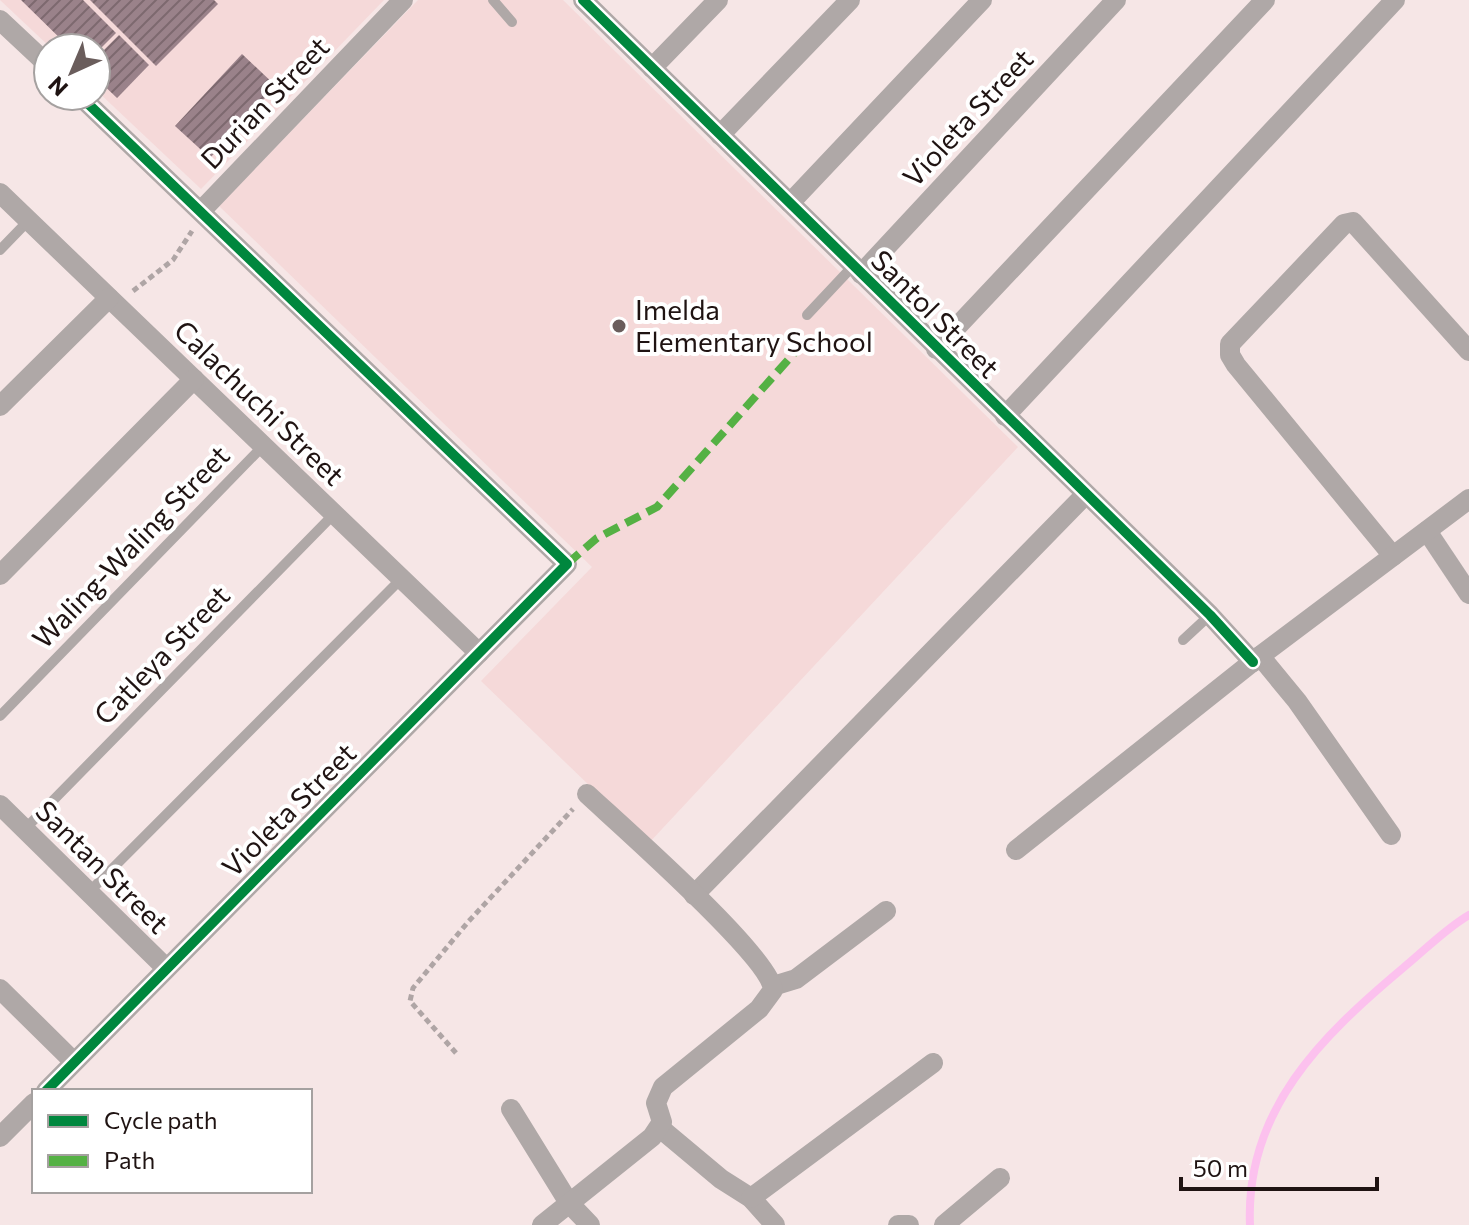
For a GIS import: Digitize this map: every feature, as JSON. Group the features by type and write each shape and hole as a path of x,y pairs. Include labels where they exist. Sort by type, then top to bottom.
{"street":[{"name":"Durian Street","path":"201,211 403,0"},
{"name":"Santol Street","path":"583,0 1297,701 1391,835"},
{"path":"652,68 718,0"},
{"path":"720,135 850,0"},
{"path":"790,203 982,0"},
{"name":"Violeta Street","path":"857,270 1116,0"},
{"path":"936,349 1265,0"},
{"path":"1005,416 1395,0"},
{"path":"0,20 32,50"},
{"path":"97,112 201,211"},
{"name":"Calachuchi Street","path":"0,193 479,653"},
{"name":"Violeta Street","path":"48,1089 567,564 201,211"},
{"path":"1393,556 1236,365 1230,355 1230,344 1344,224 1353,222 1469,351"},
{"path":"0,406 109,298"},
{"path":"0,575 194,379"},
{"path":"694,895 1085,495"},
{"path":"1016,850 1256,659 1469,499"},
{"path":"1427,531 1469,594"},
{"path":"587,794 694,895 766,972 773,986"},
{"name":"Santan Street","path":"0,805 166,968"},
{"path":"775,1225 751,1198 721,1179 660,1128 656,1103 663,1087 759,1009 773,986 796,979 886,911"},
{"path":"0,989 74,1062"},
{"path":"751,1198 933,1063"},
{"path":"0,1137 32,1105"},
{"path":"511,1109 569,1203 590,1225"},
{"path":"542,1225 660,1128"},
{"path":"944,1225 1000,1178"},
{"path":"898,1225 909,1225"}],"lane":[{"path":"493,0 512,22"},
{"path":"0,250 29,220"},
{"path":"807,315 857,270"},
{"name":"Waling-Waling Street","path":"0,716 263,446"},
{"name":"Catleya Street","path":"25,829 334,514"},
{"path":"89,892 401,579"},
{"path":"1183,640 1210,615"}],"path":[{"path":"109,298 141,288 173,260 201,211"},
{"path":"456,1053 410,1001 413,988 468,922 587,794"}],"shaded area":[{"path":"0,0 384,0 201,189 112,105 112,32 34,32"},
{"name":"Imelda Elementary School","path":"418,0 563,0 1018,447 649,843 481,681 592,567 219,206"}],"building":[{"path":"21,0 83,0 116,33 112,37 112,32 54,32"},
{"path":"90,0 214,0 218,4 156,66"},
{"path":"119,35 149,65 117,98 112,93 112,42"},
{"path":"242,54 276,86 210,158 175,126"}],"waterway":[{"path":"1250,1225 1252,1184 1260,1146 1275,1111 1294,1079 1344,1021 1435,940 1469,915"}],"marked path":[{"path":"567,564 597,538 657,507 804,342"}],"cycle path":[{"path":"583,0 1210,615 1253,662"},
{"path":"48,1089 567,564 97,112"}],"place":[{"name":"Imelda Elementary School","path":"619,326"}]}
